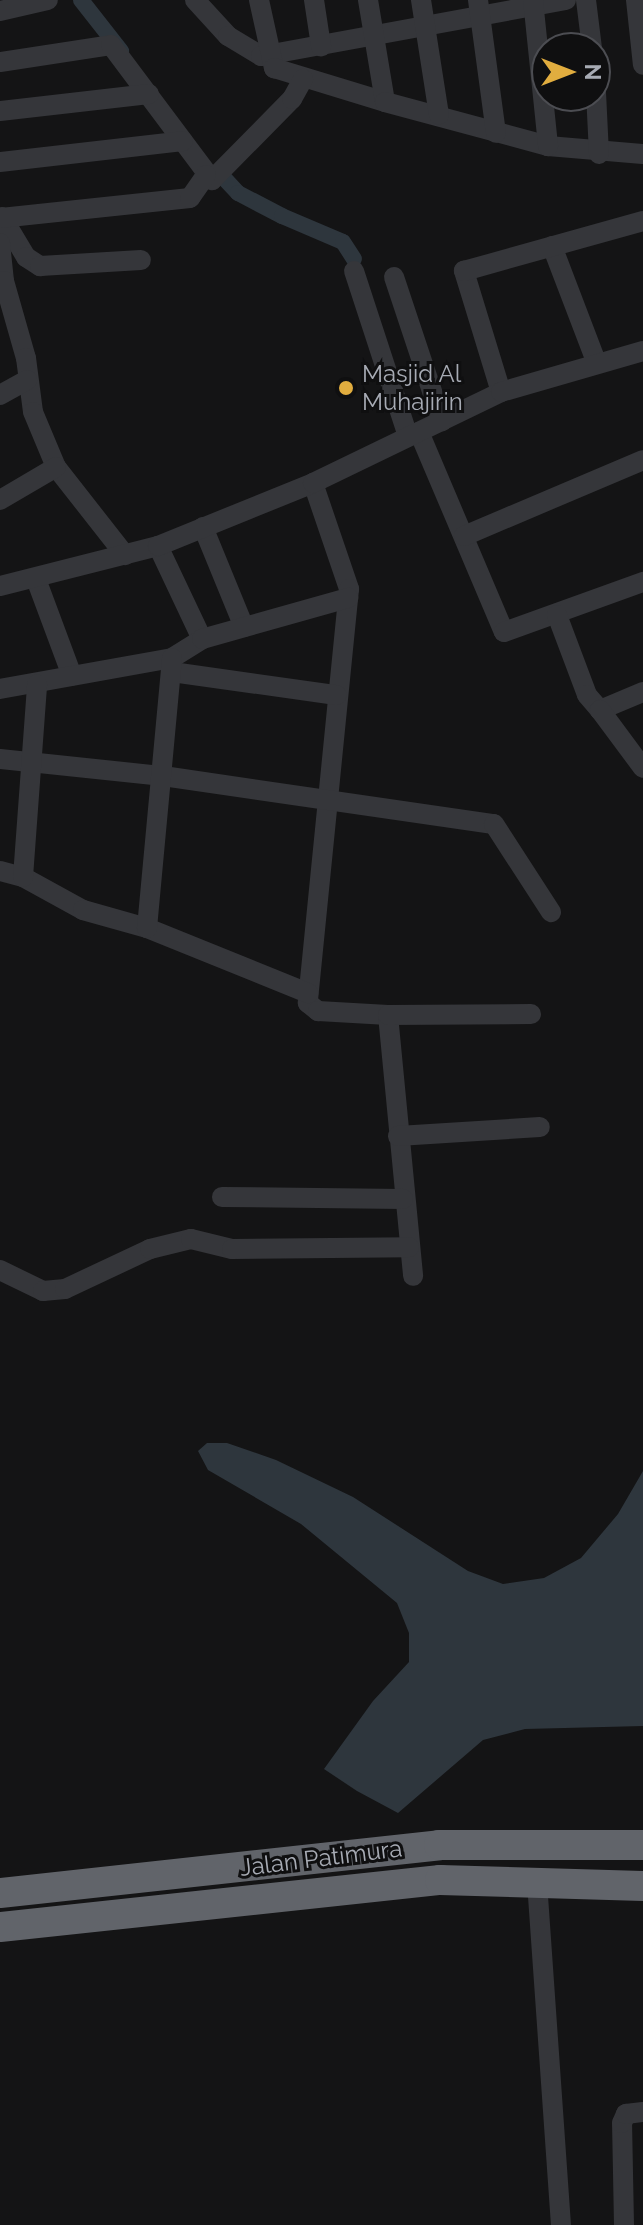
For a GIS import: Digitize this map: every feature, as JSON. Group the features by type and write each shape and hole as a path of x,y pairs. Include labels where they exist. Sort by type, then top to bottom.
{"highway":[{"name":"Jalan Patimura","path":"0,1893 439,1845 643,1845"},
{"name":"Jalan Patimura","path":"0,1927 440,1880 643,1886"}],"street":[{"path":"0,11 48,0"},
{"path":"195,0 245,51 267,56 425,24 479,7 566,0"},
{"path":"259,0 267,56 278,71 548,146 599,154 643,154"},
{"path":"314,0 321,46"},
{"path":"368,0 385,102"},
{"path":"421,0 439,115"},
{"path":"586,0 590,32"},
{"path":"636,0 643,65"},
{"path":"534,3 548,146"},
{"path":"479,7 496,133"},
{"path":"0,62 108,44 149,94 206,175 214,180 292,99 303,79"},
{"path":"0,111 149,94"},
{"path":"597,112 599,154"},
{"path":"0,162 183,141"},
{"path":"141,260 40,266 26,257 1,218 188,199 206,175"},
{"path":"501,392 464,271 642,225"},
{"path":"0,243 1,282 15,308 33,412 56,467 125,555"},
{"path":"552,246 597,364"},
{"path":"354,271 413,434 464,536 502,631 510,634 643,582"},
{"path":"394,277 442,421"},
{"path":"1,587 158,546 313,483 501,392 597,364 641,357"},
{"path":"0,395 27,380"},
{"path":"464,536 643,460"},
{"path":"0,500 56,467"},
{"path":"313,483 348,598 308,993 311,1008 388,1015 531,1014"},
{"path":"203,527 244,627"},
{"path":"158,546 202,639"},
{"path":"36,579 72,676"},
{"path":"147,928 172,665 202,639 348,598"},
{"path":"557,615 587,695 643,768"},
{"path":"0,689 37,685 72,676 172,665 336,695"},
{"path":"23,877 37,685"},
{"path":"600,710 643,692"},
{"path":"0,759 326,797 494,824 551,912"},
{"path":"0,871 23,877 83,910 147,928 308,993"},
{"path":"388,1015 403,1199 413,1276"},
{"path":"398,1136 540,1127"},
{"path":"222,1197 403,1199"},
{"path":"0,1270 43,1291 65,1289 150,1249 191,1239 232,1249 409,1247"},
{"path":"537,1882 561,2225"},
{"path":"624,2225 622,2123 626,2114 643,2112"}],"shaded area":[{"path":"207,1443 227,1443 276,1460 353,1497 468,1571 503,1584 544,1578 581,1558 618,1514 643,1471 643,1726 525,1729 483,1740 398,1813 357,1791 324,1769 373,1701 409,1662 409,1633 397,1603 301,1524 208,1470 198,1451"}],"waterway":[{"path":"81,0 121,51"},
{"path":"224,178 238,193 343,242 354,259"}],"place":[{"name":"Masjid Al Muhajirin","path":"346,388"}]}
